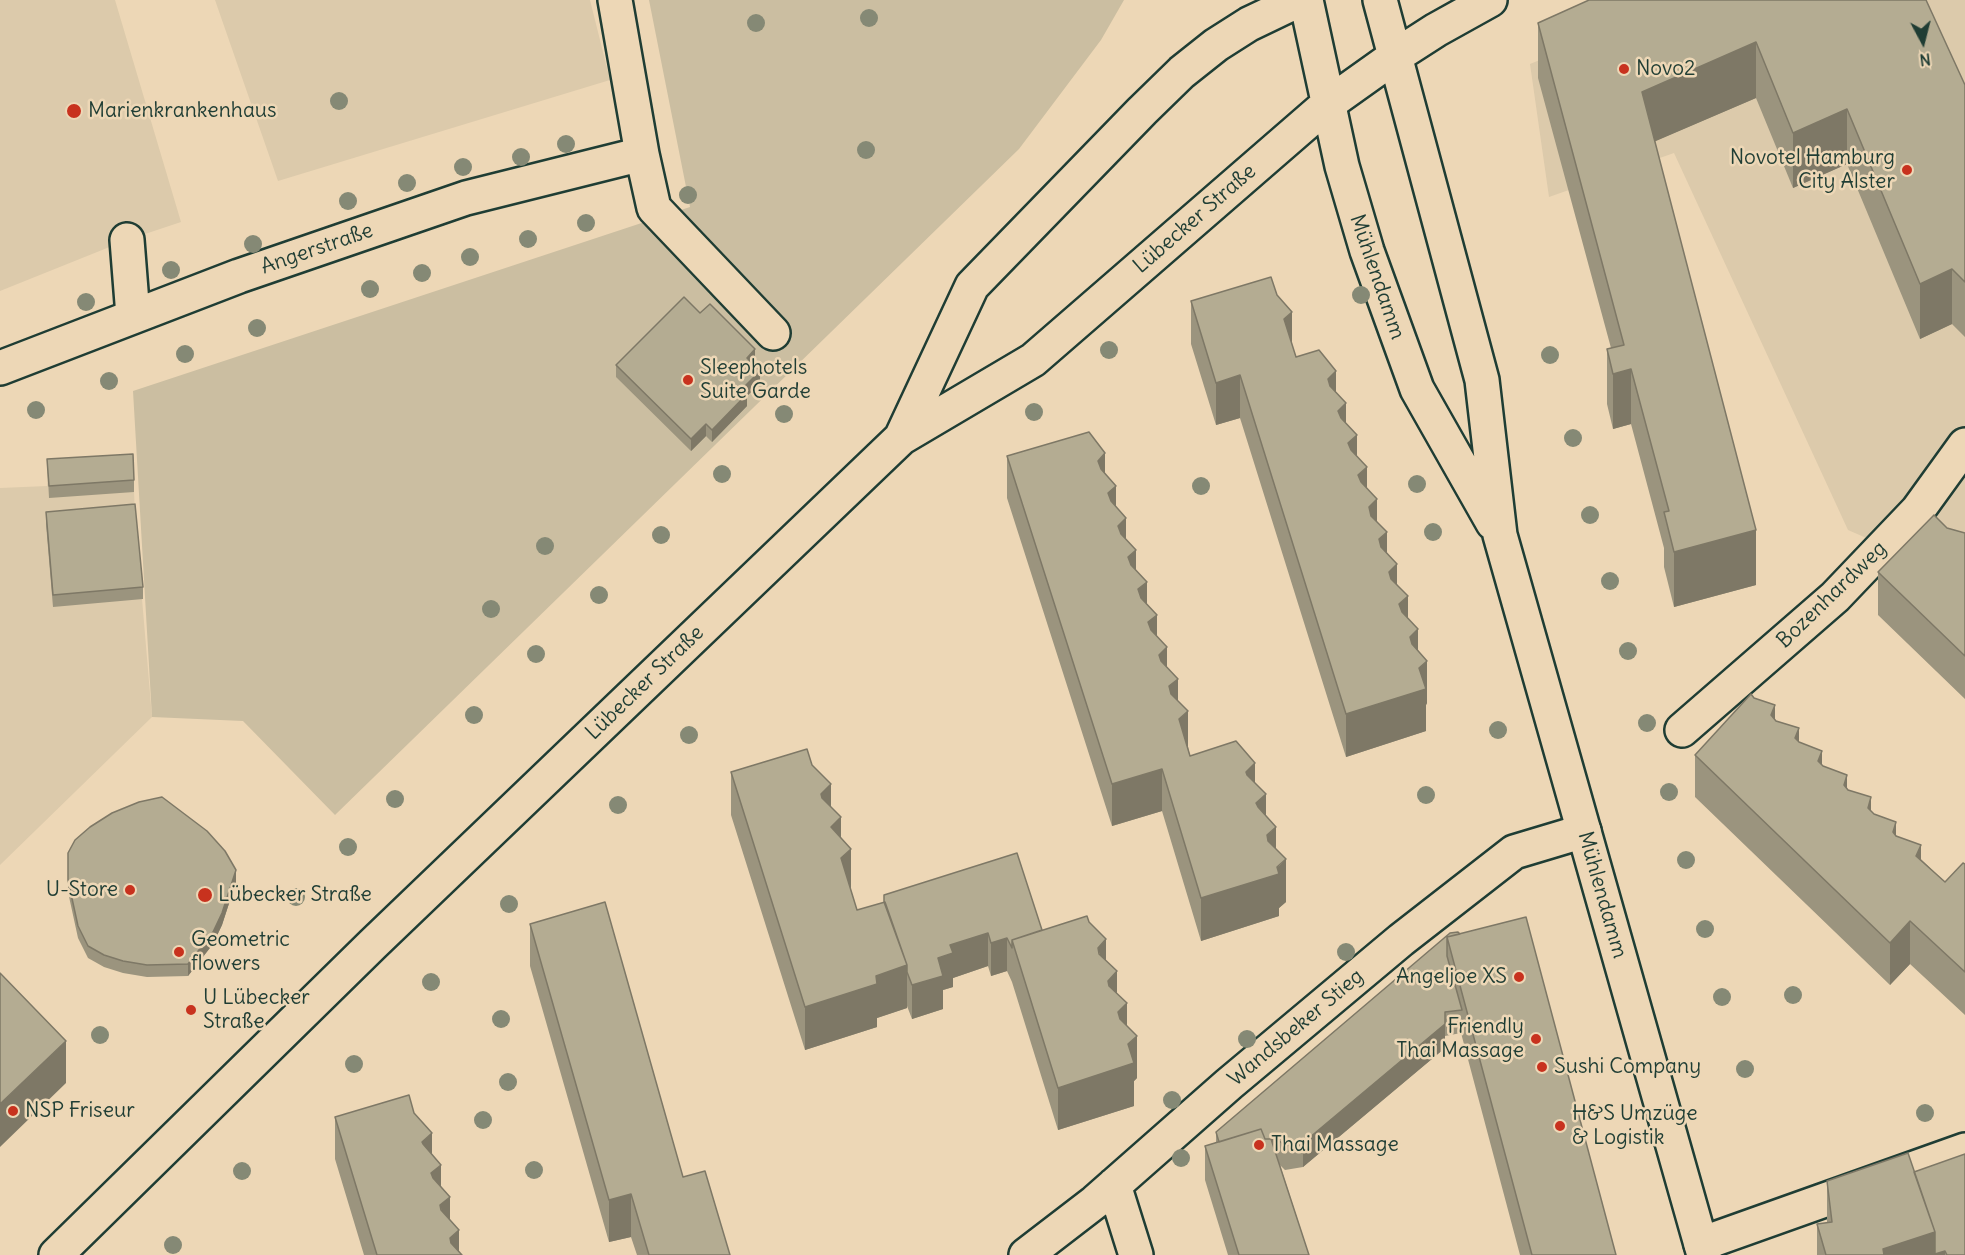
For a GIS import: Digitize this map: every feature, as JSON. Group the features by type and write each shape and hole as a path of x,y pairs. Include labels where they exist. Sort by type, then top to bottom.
{"main road":[{"path":"615,0 642,154 654,208 773,333"},
{"name":"Lübecker Straße","path":"901,438 972,286 1182,72 1216,45 1249,24 1299,0"},
{"name":"Mühlendamm","path":"1306,0 1342,166 1357,220 1417,389 1500,535"},
{"name":"Mühlendamm","path":"1380,0 1482,380 1500,535 1703,1249"},
{"name":"Lübecker Straße","path":"56,1255 373,944 901,438 1033,360 1328,104 1436,30 1490,0"},
{"name":"Angerstraße","path":"0,368 239,276 466,198 642,154"},
{"path":"127,240 133,316"},
{"name":"Bozenhardweg","path":"1682,730 1835,597 1918,510 1965,445"},
{"name":"Wandsbeker Stieg","path":"1026,1255 1095,1202 1229,1084 1401,940 1514,852 1584,831"},
{"path":"1703,1249 1965,1150"},
{"path":"1114,1185 1136,1255"}],"shaded area":[{"name":"Marienkrankenhaus","path":"0,0 115,0 181,222 127,240 0,291"},
{"path":"215,0 590,0 610,80 278,181"},
{"path":"649,0 1124,0 1101,40 1019,149 335,815 243,721 152,717 133,391 690,207"},
{"path":"1685,0 1965,0 1965,536 1935,568 1848,530 1674,153 1549,197 1530,64"},
{"path":"133,466 152,717 0,865 0,488 47,486 47,472"}],"building":[{"path":"1589,0 1926,0 1965,85 1965,282 1952,269 1920,284 1847,109 1793,133 1756,42 1642,92 1756,530 1674,552 1664,512 1669,511 1631,369 1613,374 1607,349 1624,345 1538,23"},
{"path":"1271,277 1277,295 1292,312 1284,319 1296,357 1319,350 1336,371 1328,379 1330,386 1346,403 1338,411 1341,418 1357,435 1348,443 1351,450 1367,467 1358,475 1361,482 1377,499 1369,507 1371,516 1387,532 1379,539 1381,547 1397,564 1389,572 1391,579 1408,596 1399,604 1402,612 1418,629 1410,637 1412,644 1427,661 1419,668 1426,689 1346,714 1240,375 1216,383 1191,301"},
{"name":"Sleephotels Suite Garde","path":"684,297 700,313 710,304 755,349 747,358 760,371 742,389 747,394 712,430 706,424 691,439 616,365"},
{"path":"1089,432 1105,453 1098,461 1101,469 1116,486 1108,493 1111,501 1126,518 1118,526 1121,534 1136,550 1128,557 1131,565 1147,582 1138,589 1141,598 1157,615 1148,622 1151,630 1167,647 1159,655 1161,661 1178,679 1169,686 1171,694 1188,711 1179,719 1190,756 1236,741 1255,763 1246,772 1266,794 1256,803 1276,827 1267,835 1268,841 1286,859 1277,867 1279,874 1201,898 1162,769 1112,784 1007,456"},
{"path":"133,454 134,480 49,486 47,459"},
{"path":"135,504 143,587 53,595 46,512"},
{"path":"1934,515 1947,528 1965,533 1965,656 1878,572"},
{"path":"1751,694 1754,698 1775,705 1771,715 1776,721 1799,728 1795,738 1799,742 1822,751 1818,761 1823,766 1847,775 1844,785 1848,790 1871,797 1868,808 1874,814 1896,822 1893,832 1896,836 1921,845 1916,856 1945,882 1963,863 1965,864 1965,972 1910,921 1890,943 1695,755"},
{"path":"807,749 812,765 831,784 821,794 822,798 841,817 831,827 851,849 841,858 857,910 885,902 907,965 876,976 877,984 805,1007 731,772"},
{"path":"162,797 207,831 225,851 236,870 222,913 213,932 188,964 147,965 123,961 104,955 88,946 78,926 68,880 68,853 75,840 112,813 139,802"},
{"path":"1017,853 1042,930 1012,940 1012,948 1007,938 991,943 988,933 950,945 953,953 938,958 943,976 912,985 884,902 884,895"},
{"path":"605,902 683,1177 705,1171 730,1255 649,1255 631,1194 609,1200 530,924"},
{"path":"1087,916 1089,922 1106,939 1098,948 1099,954 1117,971 1108,981 1109,986 1127,1003 1118,1012 1120,1019 1137,1036 1128,1044 1134,1063 1058,1088 1012,940"},
{"path":"1526,917 1616,1255 1532,1255 1447,937"},
{"path":"1450,933 1460,934 1447,937 1447,956 1462,1010 1445,1012 1445,1024 1303,1143 1285,1146 1275,1137 1265,1139 1261,1129 1219,1142 1216,1132"},
{"path":"0,973 66,1041 0,1104"},
{"path":"409,1095 414,1113 432,1133 422,1142 441,1165 431,1173 450,1197 440,1205 441,1210 459,1230 450,1238 451,1243 462,1255 377,1255 335,1117"},
{"path":"1261,1129 1265,1139 1271,1139 1309,1255 1239,1255 1205,1146"},
{"path":"1908,1153 1935,1232 1883,1249 1884,1255 1826,1255 1817,1224 1832,1222 1827,1181"},
{"path":"1965,1154 1965,1255 1947,1255 1945,1251 1935,1254 1935,1232 1914,1172"}],"place":[{"name":"Novo2","path":"1624,69"},
{"name":"Marienkrankenhaus","path":"74,111"},
{"name":"Novotel Hamburg City Alster","path":"1907,170"},
{"name":"Sleephotels Suite Garde","path":"688,380"},
{"name":"U-Store","path":"130,890"},
{"name":"Lübecker Straße","path":"205,895"},
{"name":"Geometric flowers","path":"179,952"},
{"name":"Angeljoe XS","path":"1519,977"},
{"name":"U Lübecker Straße","path":"191,1010"},
{"name":"Friendly Thai Massage","path":"1536,1039"},
{"name":"Sushi Company","path":"1542,1067"},
{"name":"NSP Friseur","path":"13,1111"},
{"name":"H&S Umzüge & Logistik","path":"1560,1126"},
{"name":"Thai Massage","path":"1259,1145"}]}
